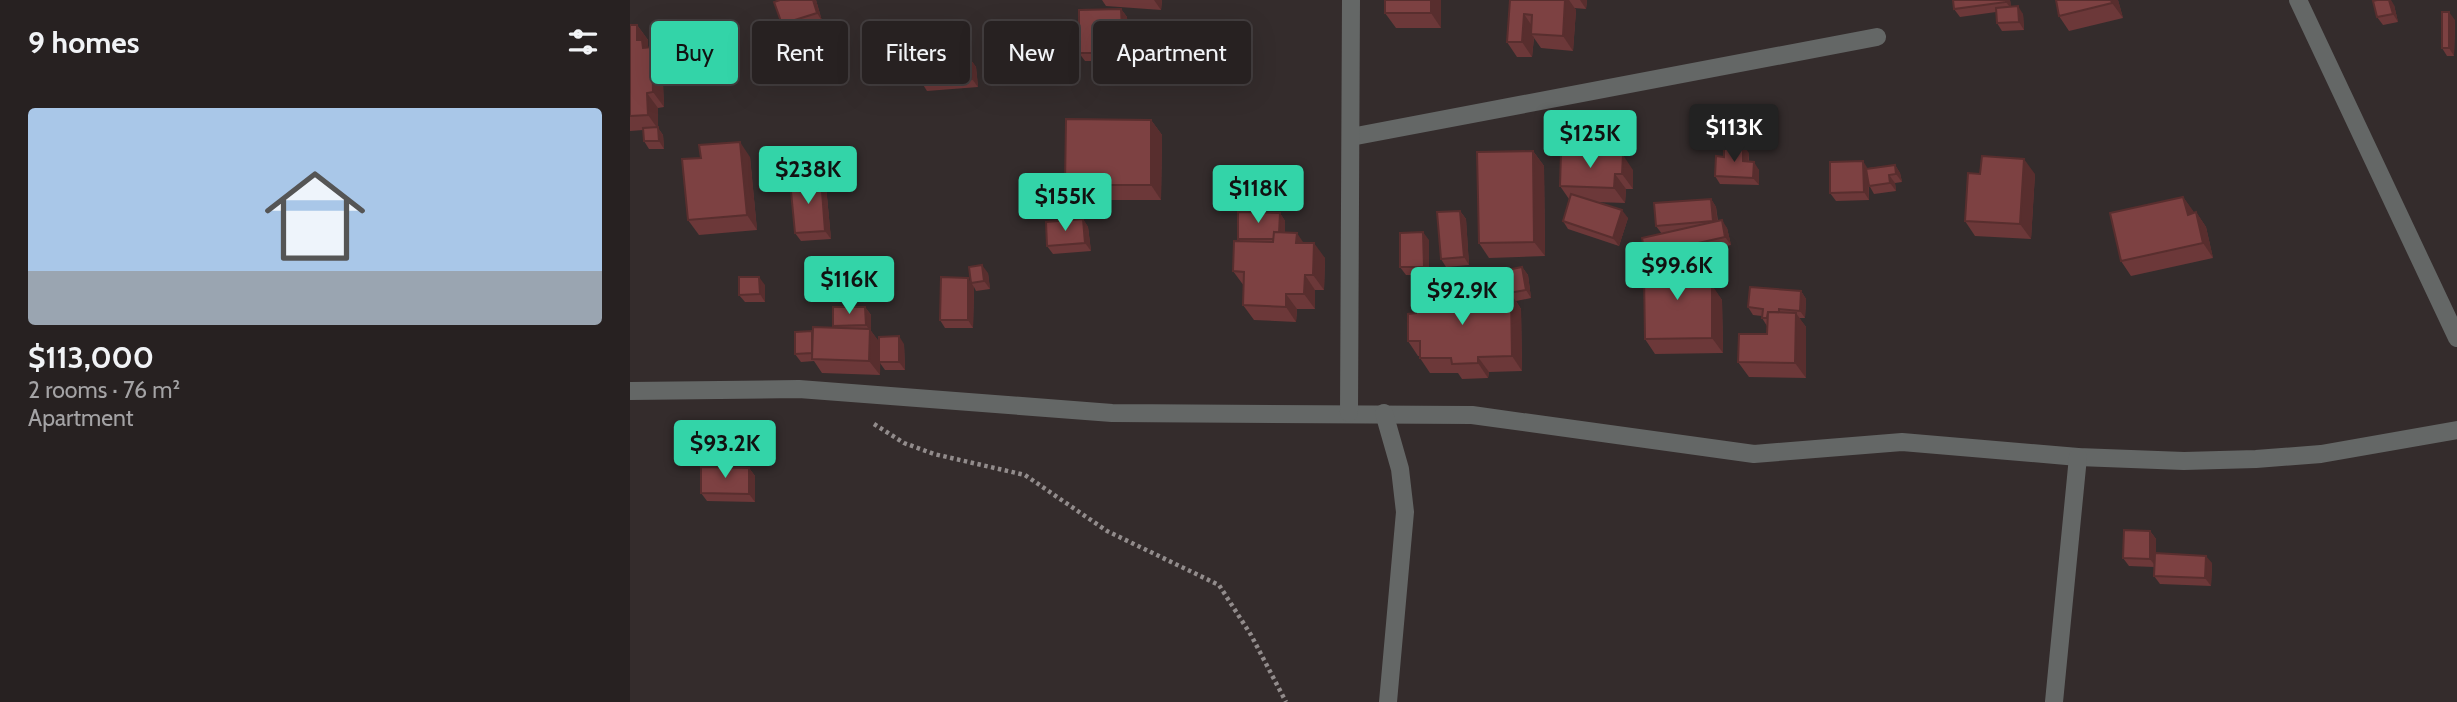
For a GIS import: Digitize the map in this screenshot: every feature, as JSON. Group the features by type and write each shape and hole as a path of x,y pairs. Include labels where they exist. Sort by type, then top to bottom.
{"street":[{"path":"1349,414 1351,0"},
{"path":"2298,0 2457,338"},
{"path":"1351,137 1877,37"},
{"path":"630,391 799,388 1112,414 1472,415 1754,454 1902,442 2078,457 2184,461 2256,459 2321,454 2457,430"},
{"path":"1384,413 1400,469 1405,512 1388,702"},
{"path":"2054,702 2078,457"}],"path":[{"path":"838,392 875,425 904,443 934,454 1026,475 1107,531 1219,585 1251,635 1286,702"}],"building":[{"path":"813,0 817,13 792,21 781,21 774,2"},
{"path":"1385,0 1431,0 1431,13 1385,13"},
{"path":"1510,0 1565,0 1563,36 1531,34 1532,15 1524,14 1522,42 1507,42"},
{"path":"1953,0 2006,0 2006,2 1954,9"},
{"path":"2056,0 2111,0 2112,3 2059,16"},
{"path":"2389,0 2393,14 2377,17 2373,1"},
{"path":"2018,6 2019,22 1997,23 1996,8"},
{"path":"1121,9 1122,21 1093,21 1093,53 1079,53 1079,10"},
{"path":"2442,12 2449,12 2449,48 2442,48"},
{"path":"630,25 637,25 637,40 642,40 643,48 651,47 653,92 647,93 648,115 630,116"},
{"path":"1066,119 1151,120 1151,185 1065,185"},
{"path":"1604,123 1622,123 1622,137 1604,137"},
{"path":"658,127 659,141 644,141 643,128"},
{"path":"740,142 747,215 688,220 682,159 701,158 699,145"},
{"path":"1724,145 1743,145 1743,161 1754,162 1753,178 1715,176 1716,156 1724,157"},
{"path":"1533,151 1534,242 1479,243 1477,152"},
{"path":"1561,153 1623,155 1622,174 1615,174 1614,188 1560,186"},
{"path":"1982,156 2024,159 2020,224 1965,221 1968,173 1980,174"},
{"path":"1863,161 1864,192 1830,193 1830,162"},
{"path":"1895,165 1896,174 1889,175 1890,183 1869,186 1866,169"},
{"path":"821,178 825,231 795,233 790,181"},
{"path":"1571,194 1622,210 1613,238 1563,221"},
{"path":"2183,197 2188,215 2196,212 2203,243 2121,261 2110,213"},
{"path":"1711,199 1713,221 1656,226 1654,203"},
{"path":"1460,211 1464,257 1441,259 1437,212"},
{"path":"1238,212 1280,213 1279,233 1274,232 1274,239 1238,239"},
{"path":"1083,219 1085,243 1047,246 1046,222"},
{"path":"1722,220 1725,237 1645,255 1642,238"},
{"path":"1274,232 1297,233 1296,243 1314,243 1313,275 1305,275 1304,294 1286,294 1286,307 1243,305 1244,272 1233,271 1234,241 1273,242"},
{"path":"1423,232 1424,267 1400,267 1400,233"},
{"path":"1653,260 1680,260 1680,264 1700,263 1700,285 1712,285 1712,338 1645,339 1644,275 1653,274"},
{"path":"982,265 984,281 971,283 969,267"},
{"path":"1522,267 1526,290 1485,295 1482,275"},
{"path":"739,277 759,277 760,294 739,295"},
{"path":"941,277 968,278 968,320 940,320"},
{"path":"1750,287 1801,291 1800,311 1779,309 1779,312 1768,312 1767,318 1762,318 1763,309 1748,307"},
{"path":"1511,294 1512,356 1478,357 1478,363 1452,364 1451,358 1420,358 1420,341 1408,341 1408,314 1416,313 1416,296"},
{"path":"833,307 865,307 866,325 833,326"},
{"path":"1768,312 1796,313 1795,363 1738,362 1739,334 1767,334"},
{"path":"813,327 870,329 869,361 812,359"},
{"path":"812,331 812,353 795,354 795,332"},
{"path":"899,336 899,362 879,362 879,337"},
{"path":"701,467 749,468 749,494 701,493"},
{"path":"2124,530 2150,531 2150,559 2123,558"},
{"path":"2155,553 2206,556 2205,578 2154,576"}]}
